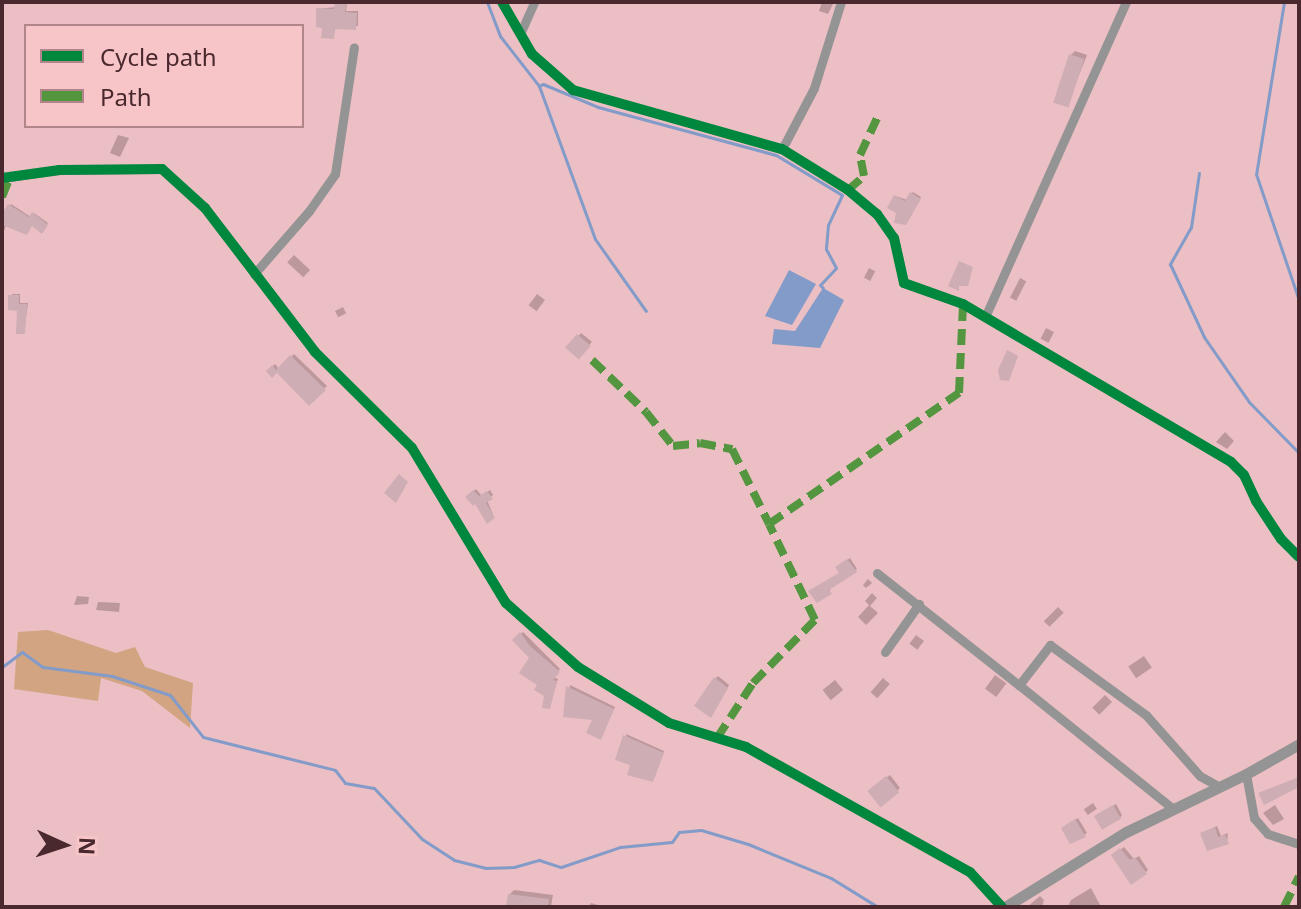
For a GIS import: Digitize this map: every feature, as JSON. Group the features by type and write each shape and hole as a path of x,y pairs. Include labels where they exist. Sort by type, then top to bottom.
{"street":[{"path":"502,2 520,34 551,74 573,90 782,149 848,190 877,214 894,238 904,283 963,304 1231,462 1244,475 1256,501 1281,539 1299,557"},
{"path":"520,34 534,2"},
{"path":"782,149 814,88 841,2"},
{"path":"985,317 1126,2"},
{"path":"254,274 309,211 335,174 354,47"},
{"path":"2,178 59,170 162,169 205,208 315,352 412,448 506,603 578,667 669,723 746,747 970,872 1004,907 1126,832 1246,774 1299,744"},
{"path":"877,573 1173,809"},
{"path":"885,652 919,604"},
{"path":"1019,685 1050,645 1146,715 1200,776 1220,787"},
{"path":"1246,774 1254,818 1268,834 1299,844"}],"shaded area":[{"path":"48,630 116,653 135,647 145,667 193,683 190,728 142,691 101,678 98,701 14,689 18,632"}],"water":[{"path":"789,270 816,284 792,325 765,316"},
{"path":"823,288 844,300 820,348 772,344 774,329 795,331"}],"building":[{"path":"335,2 346,2 345,12 357,13 356,30 335,29 334,39 321,38 322,28 316,27 316,8 334,9"},
{"path":"1069,54 1084,59 1068,107 1053,103"},
{"path":"910,192 921,199 906,225 894,223 896,213 887,208 894,195 905,201"},
{"path":"8,204 29,217 32,212 48,225 42,234 32,226 27,235 2,225 2,214"},
{"path":"959,261 973,267 968,286 959,286 959,291 948,286"},
{"path":"8,295 19,295 19,304 27,304 25,334 16,334 17,311 8,310"},
{"path":"577,334 591,346 579,359 565,348"},
{"path":"1007,350 1018,356 1009,381 1000,380 998,370"},
{"path":"290,355 326,390 309,406 277,373 272,378 266,371 272,365 276,370"},
{"path":"399,474 408,482 396,503 384,493"},
{"path":"473,490 479,496 487,491 493,499 486,503 495,518 487,524 475,504 473,506 465,497"},
{"path":"847,559 857,572 829,590 832,594 817,603 808,591 839,573 835,567"},
{"path":"520,632 530,646 560,672 553,680 557,681 550,709 542,708 544,696 534,690 537,685 519,673 529,658 512,640"},
{"path":"714,677 728,688 711,718 694,706"},
{"path":"566,686 614,709 601,740 586,733 592,720 563,717"},
{"path":"623,735 664,753 653,782 627,775 630,765 615,760"},
{"path":"886,776 899,792 881,807 867,791"},
{"path":"1299,777 1299,787 1264,805 1258,793"},
{"path":"1113,805 1121,819 1102,830 1094,816"},
{"path":"1075,819 1086,837 1070,844 1061,828"},
{"path":"1215,827 1218,837 1225,835 1229,844 1207,851 1200,833"},
{"path":"1120,848 1130,860 1135,857 1147,874 1131,885 1111,855"},
{"path":"508,894 549,899 548,907 506,907"}],"waterway":[{"path":"487,2 500,36 539,86 595,239 646,311"},
{"path":"1284,2 1256,174 1299,300"},
{"path":"539,86 543,84 598,107 776,155 842,195 828,225 826,249 836,268 820,285 823,288"},
{"path":"1199,173 1191,227 1170,264 1204,337 1249,402 1299,453"},
{"path":"2,667 22,652 43,667 112,676 170,695 203,737 335,770 345,783 374,788 422,839 454,860 485,868 514,867 539,860 561,867 620,847 672,842 679,832 701,830 748,844 831,878 878,907"}],"marked path":[{"path":"848,190 864,176 860,155 878,116"},
{"path":"2,197 10,177"},
{"path":"717,738 753,683 815,620 769,524 959,393 963,304"},
{"path":"592,360 646,412 673,446 700,443 732,449 769,524"},
{"path":"1284,907 1299,876"}],"cycle path":[{"path":"502,2 532,54 573,90 782,149 848,190 877,214 894,238 904,283 963,304 1231,462 1244,475 1256,501 1281,539 1299,557"},
{"path":"2,178 59,170 162,169 205,208 315,352 412,448 506,603 578,667 669,723 746,747 970,872 1002,907"}]}
